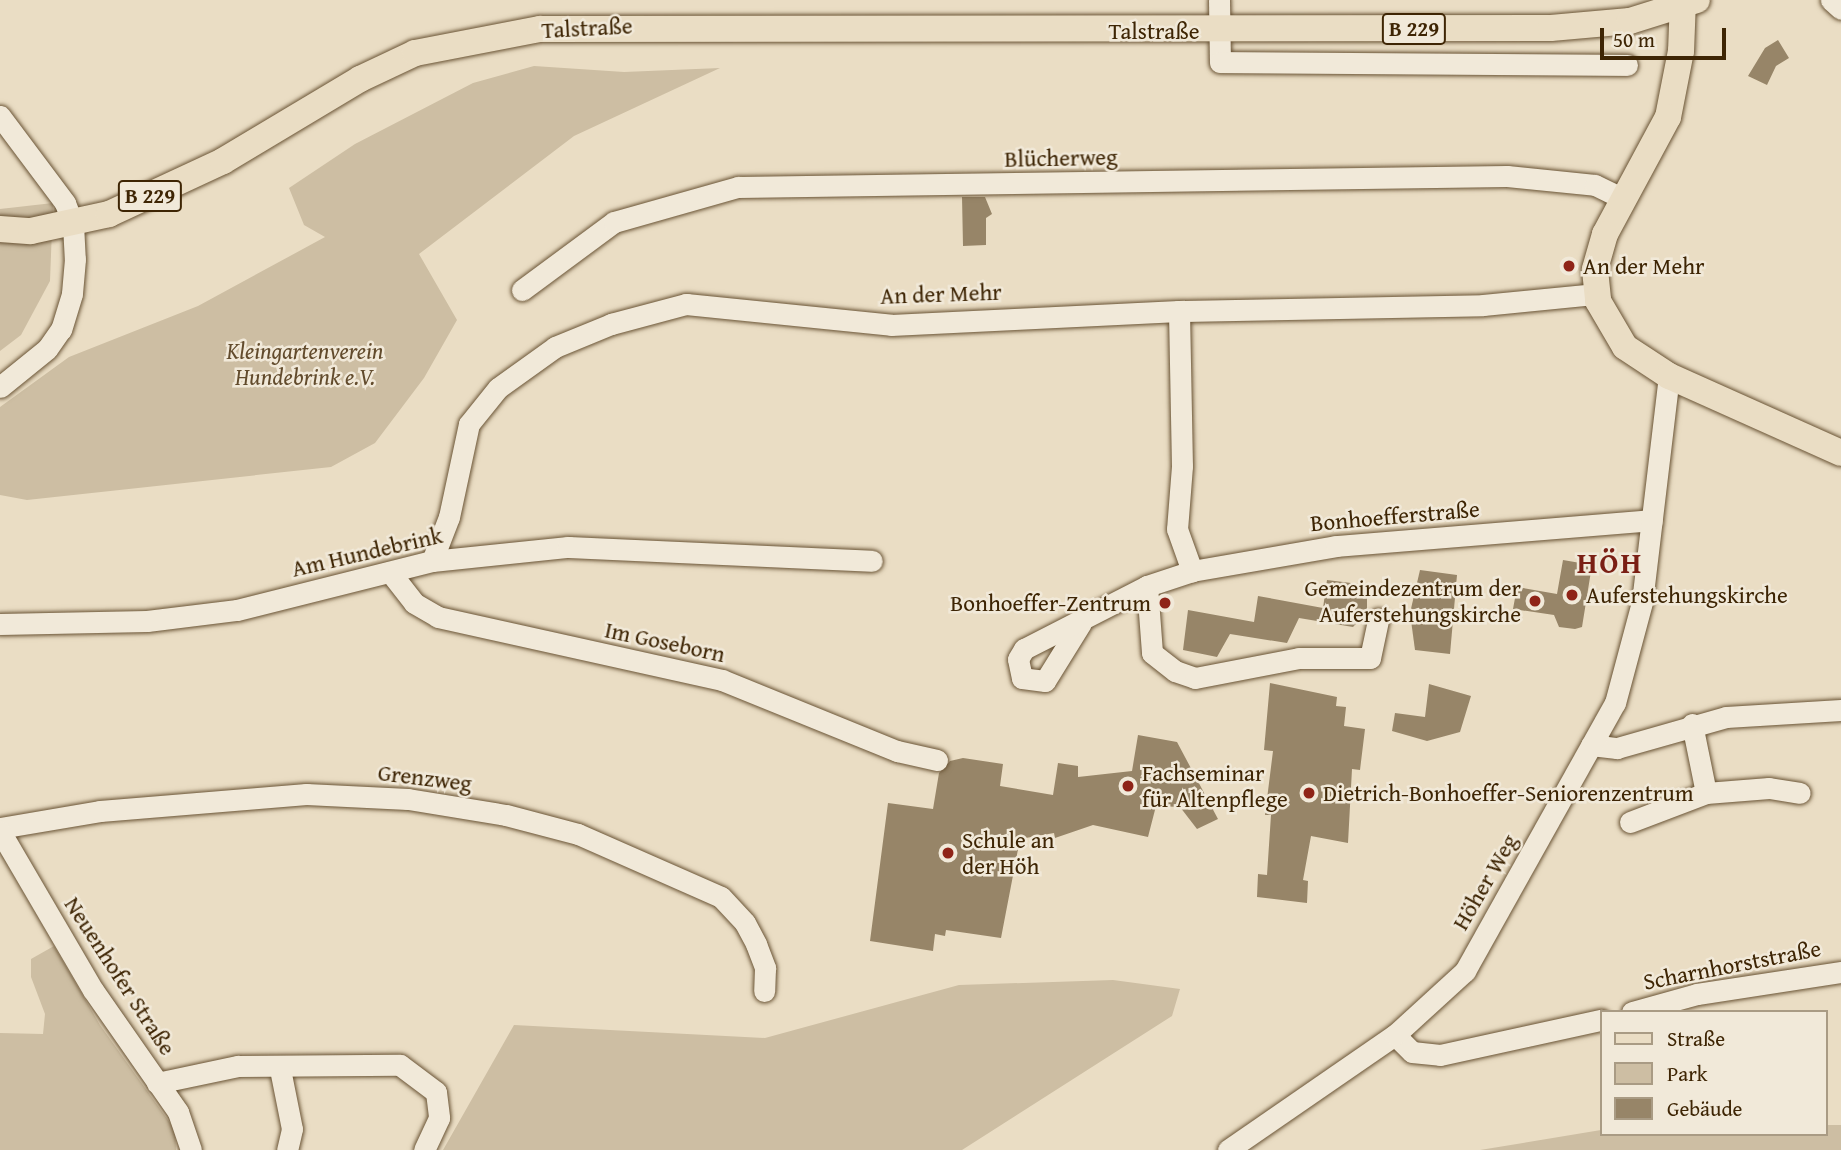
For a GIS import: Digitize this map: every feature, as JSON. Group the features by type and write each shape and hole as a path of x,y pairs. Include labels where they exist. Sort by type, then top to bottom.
{"main road":[{"name":"Talstraße","path":"0,229 31,231 73,224 120,209 223,160 360,79 415,53 540,29 1551,28 1621,23 1688,2"},
{"path":"1688,2 1668,117 1597,255 1596,294 1625,347 1670,376 1841,453"}],"street":[{"path":"1218,30 1219,0"},
{"path":"1832,0 1841,9"},
{"name":"Talstraße","path":"1218,30 1220,62 1627,65"},
{"path":"0,116 65,203 73,224 72,294 61,329 47,349 0,387"},
{"name":"Blücherweg","path":"522,290 614,222 738,187 1507,176 1595,185 1624,199"},
{"name":"An der Mehr","path":"432,561 449,517 458,458 481,407 555,347 611,324 686,303 891,325 1179,311 1483,305 1596,294"},
{"path":"1179,311 1182,466 1177,529 1192,571"},
{"name":"Höher Weg","path":"1228,1150 1395,1035 1465,971 1615,703 1631,657 1670,376"},
{"name":"Bonhoefferstraße","path":"1081,623 1147,586 1192,571 1336,546 1651,520"},
{"name":"Am Hundebrink","path":"0,624 147,621 237,610 432,561 568,547 872,561"},
{"name":"Im Goseborn","path":"390,572 414,603 438,617 722,680 897,751 937,760"},
{"path":"1147,586 1152,653 1175,671 1195,677 1299,658 1370,658 1378,619"},
{"path":"1591,745 1617,748 1692,724 1784,711 1841,710"},
{"path":"1692,724 1706,793"},
{"path":"1630,822 1706,793 1769,788 1800,793"},
{"name":"Grenzweg","path":"0,829 100,811 306,794 408,799 506,815 578,834 721,897 745,923 756,944 765,968 764,991"},
{"name":"Neuenhofer Straße","path":"0,829 93,990 177,1112 191,1150"},
{"name":"Scharnhorststraße","path":"1639,1010 1697,994 1841,972"},
{"path":"1395,1035 1412,1052 1440,1055 1600,1020"},
{"path":"157,1083 238,1066 280,1069 400,1065 436,1092 439,1118 424,1150"},
{"path":"280,1069 292,1129 287,1150"}],"green space":[{"name":"Kleingartenverein Hundebrink e.V.","path":"534,66 624,72 720,68 574,136 419,254 457,320 424,378 375,443 331,467 27,500 0,495 0,407 69,357 198,306 325,237 304,225 289,188 355,144 473,83"},
{"path":"53,203 50,281 21,335 0,351 0,209"},
{"path":"54,946 100,1025 175,1130 176,1150 0,1150 0,1033 43,1034 45,1014 31,977 31,959"},
{"path":"1113,980 1180,989 1172,1016 962,1150 443,1150 514,1025 765,1038 959,985"},
{"path":"1827,1125 1841,1125 1841,1150 1480,1150 1600,1130 1600,1136 1827,1136"}],"building":[{"path":"1778,40 1789,58 1776,66 1767,85 1748,76 1765,48"},
{"path":"962,197 985,197 992,214 986,218 986,245 963,246"},
{"name":"Auferstehungskirche","path":"1563,560 1592,565 1582,627 1575,629 1559,627 1554,615 1513,609 1517,587 1557,594"},
{"path":"1420,570 1457,575 1450,654 1415,650 1410,613"},
{"path":"1327,580 1367,585 1367,612 1353,627 1299,618 1287,643 1230,634 1217,657 1183,650 1188,610 1254,622 1258,596 1323,608"},
{"name":"Dietrich-Bonhoeffer-Seniorenzentrum","path":"1270,683 1337,697 1336,706 1346,707 1344,726 1365,729 1360,770 1352,769 1348,843 1311,836 1303,880 1308,881 1307,903 1257,897 1258,874 1267,875 1271,815 1265,815 1273,751 1264,750"},
{"name":"Dietrich-Bonhoeffer-Seniorenzentrum","path":"1429,684 1471,696 1460,732 1427,741 1392,731 1395,713 1425,717"},
{"name":"Schule an der Höh","path":"1138,735 1177,742 1218,819 1197,829 1180,807 1156,806 1148,837 1093,825 1055,838 1054,833 1020,839 1001,938 946,930 945,936 935,934 933,951 870,941 888,803 933,809 939,773 950,761 963,758 1003,764 1000,786 1053,795 1058,763 1078,766 1078,777 1132,771"}],"place":[{"name":"An der Mehr","path":"1569,266"},
{"name":"Auferstehungskirche","path":"1572,595"},
{"name":"Gemeindezentrum der Auferstehungskirche","path":"1535,601"},
{"name":"Bonhoeffer-Zentrum","path":"1165,603"},
{"name":"Fachseminar für Altenpflege","path":"1128,786"},
{"name":"Dietrich-Bonhoeffer-Seniorenzentrum","path":"1309,793"},
{"name":"Schule an der Höh","path":"948,853"}],"district":[{"name":"HÖH","path":"1610,562"}]}
